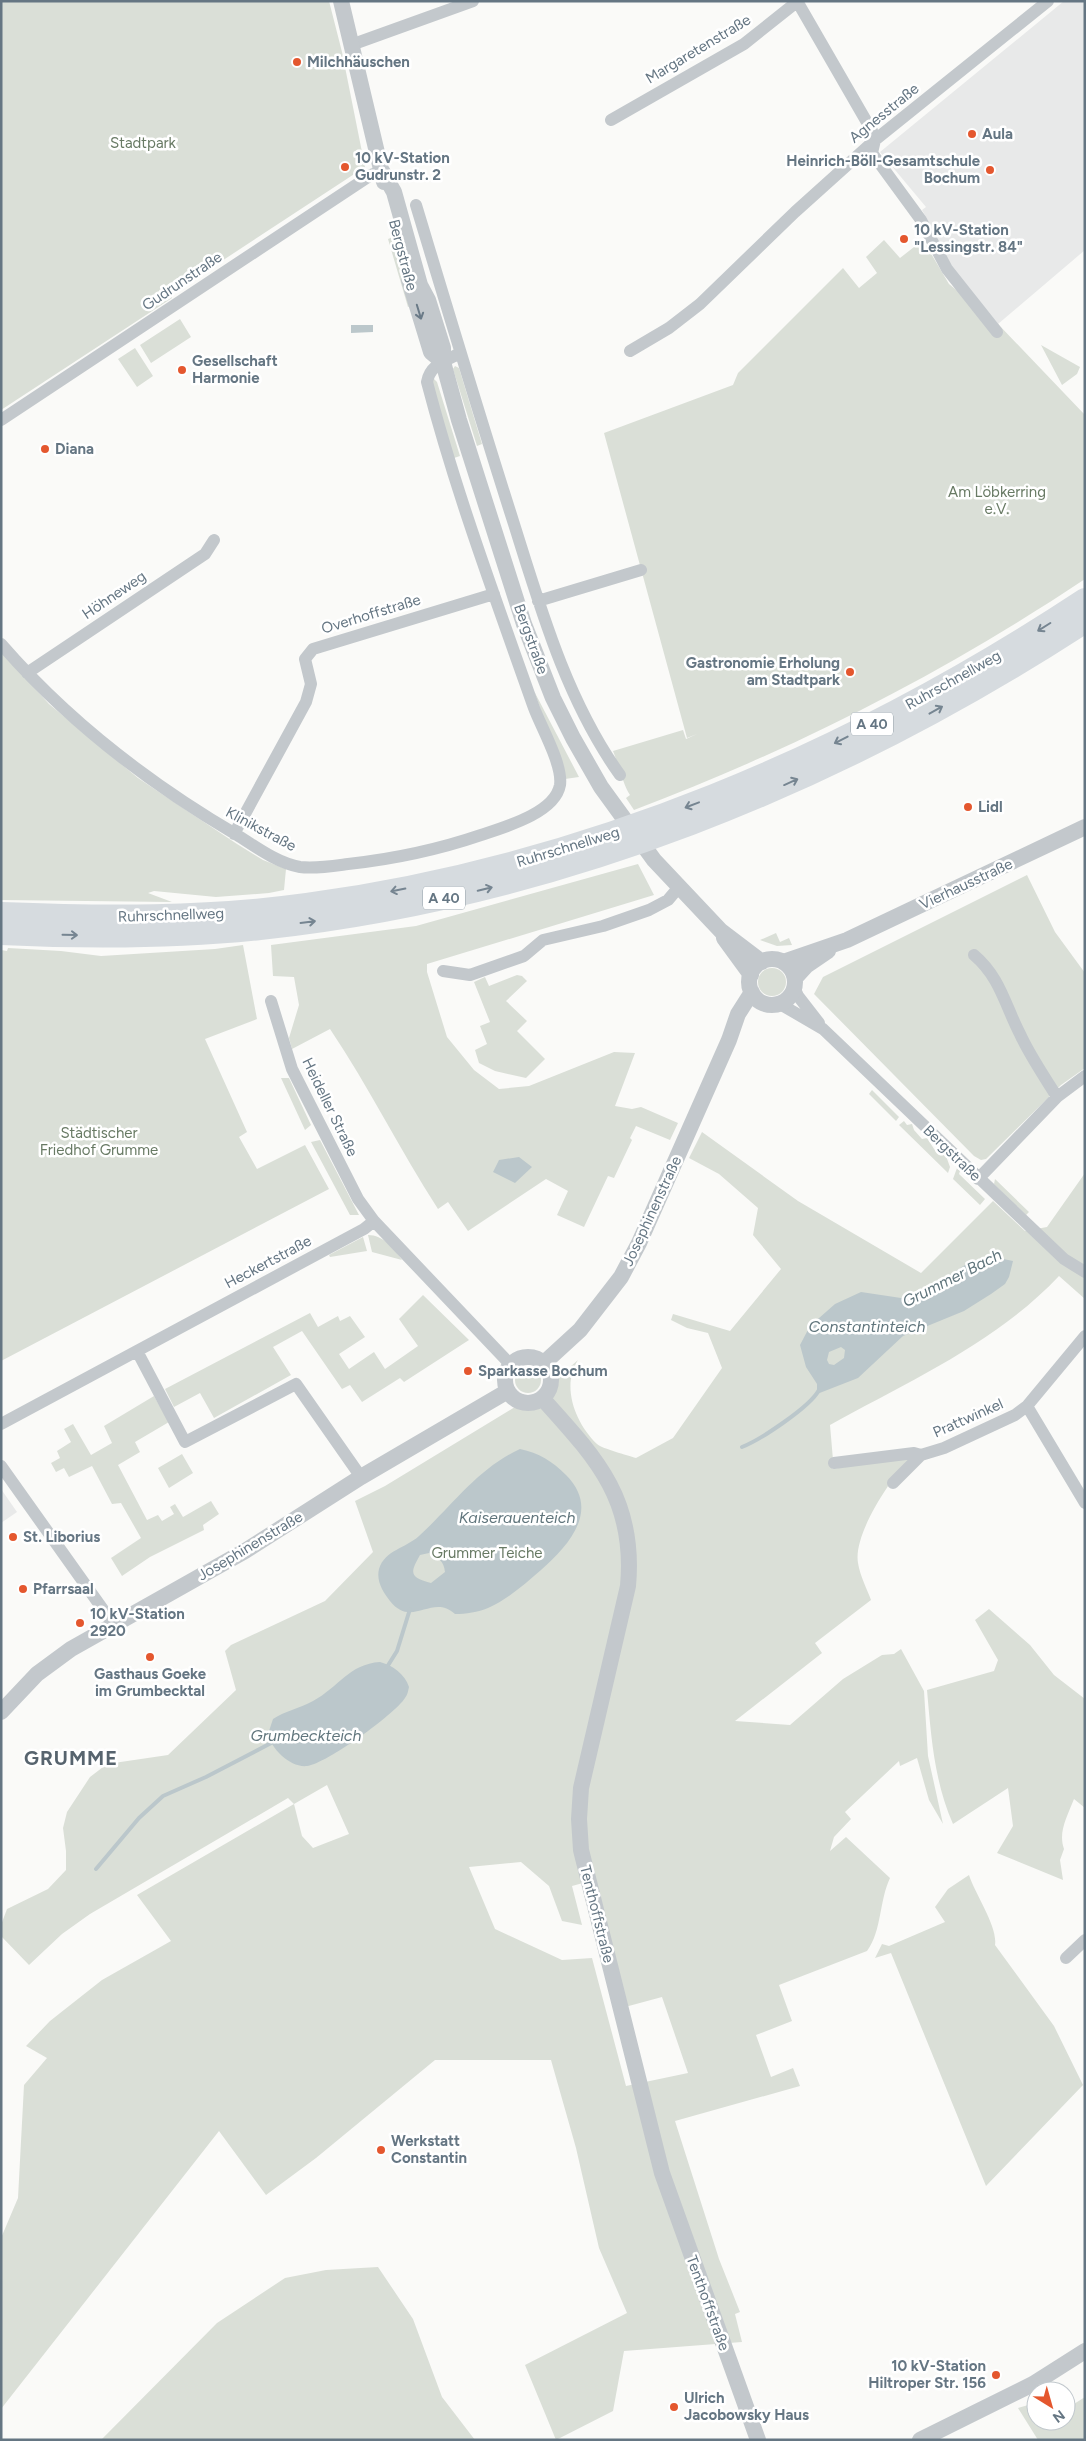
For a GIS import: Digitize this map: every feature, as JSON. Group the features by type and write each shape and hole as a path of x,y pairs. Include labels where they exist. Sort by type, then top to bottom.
{"highway":[{"name":"Ruhrschnellweg","path":"652,829 731,790 854,734 971,671 1085,600"},
{"name":"Ruhrschnellweg","path":"1,914 250,920 342,917 444,898 535,876 652,829 753,799 881,739 979,686 1085,621"},
{"name":"Ruhrschnellweg","path":"8,934 138,935 250,920"}],"street":[{"name":"Bergstraße","path":"341,1 407,273 427,339 431,352 443,362 524,624 553,698 573,738 613,805 654,860 721,931 762,962"},
{"path":"351,45 473,1"},
{"path":"797,1 872,131 875,140 872,153 922,220 947,269 997,332"},
{"name":"Margaretenstraße","path":"611,120 744,44 797,1"},
{"name":"Agnesstraße","path":"630,351 670,328 700,304 795,212 875,140 1048,1"},
{"name":"Gudrunstraße","path":"1,420 371,175 382,170"},
{"name":"Bergstraße","path":"416,205 460,353 538,601 573,690 603,749 620,775"},
{"name":"Bergstraße","path":"460,353 433,366 428,374 427,382 443,440 494,594 543,732 558,766"},
{"name":"Höhneweg","path":"27,673 205,554 214,540"},
{"name":"Bergstraße","path":"538,601 641,570"},
{"name":"Overhoffstraße","path":"234,834 306,702 311,684 305,659 313,649 494,594"},
{"name":"Klinikstraße","path":"1,644 27,673 123,759 169,792 234,834 262,851 299,867 344,865 414,854 489,832 540,810 556,797 560,787 558,766"},
{"name":"Vierhausstraße","path":"783,962 847,940 1085,827"},
{"path":"443,970 470,975 524,956 542,940 603,926 649,910 668,900 679,887"},
{"name":"Bergstraße","path":"721,931 727,943 751,975"},
{"name":"Vierhausstraße","path":"795,982 806,966 847,940"},
{"path":"974,956 988,967 996,980 1020,1034 1057,1097"},
{"path":"752,992 751,975 756,966 770,959 783,962"},
{"name":"Bergstraße","path":"783,962 790,967 795,982 823,1029 978,1179 1064,1259 1085,1272"},
{"path":"773,1004 790,996 795,982"},
{"name":"Bergstraße","path":"752,992 758,1000 773,1004 823,1029"},
{"name":"Josephinenstraße","path":"544,1363 580,1330 621,1277 639,1243 729,1040 738,1014 752,992"},
{"name":"Heideller Straße","path":"271,1001 292,1069 358,1199 374,1221"},
{"name":"Josephinenstraße","path":"729,1040 752,1014 773,1004"},
{"path":"978,1179 1057,1097 1085,1076"},
{"path":"374,1221 511,1365"},
{"name":"Heckertstraße","path":"1,1424 356,1234 374,1221"},
{"name":"Prattwinkel","path":"893,1483 921,1455 944,1448 1015,1415 1027,1406 1085,1336"},
{"path":"137,1351 186,1442 296,1384 362,1477"},
{"path":"527,1357 536,1358 544,1363 548,1368 551,1381 547,1393 542,1398 531,1402 524,1402 513,1396 508,1390 506,1378 511,1365 518,1359 527,1357"},
{"name":"Josephinenstraße","path":"1,1712 22,1688 70,1650 245,1551 362,1477 508,1390"},
{"name":"Tenthoffstraße","path":"542,1398 580,1439 605,1474 614,1491 627,1534 630,1564 628,1586 581,1788 581,1850 662,2173 758,2440"},
{"name":"Prattwinkel","path":"1027,1406 1085,1503"},
{"name":"Prattwinkel","path":"834,1463 914,1452 921,1455"},
{"path":"1,1466 114,1625"},
{"path":"1066,1958 1085,1940"},
{"path":"920,2440 1033,2384 1085,2351"}],"shaded area":[{"name":"Heinrich-Böll-Gesamtschule Bochum","path":"1064,1 1085,1 1085,250 998,324 952,272 934,231 922,210 926,207 880,152"},
{"path":"1,1489 17,1512 1,1523"}],"green space":[{"name":"Stadtpark","path":"1,1 329,1 342,52 365,167 170,295 172,298 1,410"},
{"path":"393,237 413,305 408,307 388,239"},
{"name":"Am Löbkerring e.V.","path":"884,240 900,258 923,240 949,284 998,324 1085,415 1085,579 977,646 922,678 866,707 752,762 634,810 626,798 630,795 613,751 683,730 686,739 697,734 687,738 604,433 733,385 738,373 843,268 859,288 877,273 866,257"},
{"path":"180,319 191,337 151,363 140,345"},
{"path":"1041,345 1080,367 1077,374 1062,385"},
{"path":"135,348 153,376 137,387 118,359"},
{"path":"455,366 459,368 482,444 477,446 453,369"},
{"path":"433,378 437,382 460,456 454,458 431,383"},
{"path":"1,651 49,704 138,778 263,860 286,869 284,890 216,897 154,891 148,893 172,902 1,900"},
{"path":"534,691 579,777 565,779"},
{"path":"638,864 654,895 427,964 427,972 447,1037 474,1070 499,1089 529,1086 614,1052 635,1053 615,1106 632,1109 641,1107 678,1123 670,1140 636,1126 630,1138 632,1140 614,1178 608,1176 584,1227 557,1215 568,1191 546,1179 468,1231 448,1202 438,1209 330,1029 292,1049 289,1038 299,1005 294,977 273,976 271,945 416,926"},
{"path":"1027,875 1055,932 1085,973 1085,1068 1061,1085 986,1159 981,1160 974,1156 814,994 823,977"},
{"path":"776,933 780,942 789,938 792,945 777,946 760,940"},
{"name":"Städtischer Friedhof Grumme","path":"243,945 257,1019 205,1039 247,1132 239,1137 257,1169 305,1145 329,1189 1,1361 1,950 7,951 8,948 61,951 101,956 215,949"},
{"path":"772,968 782,972 786,982 782,992 772,996 762,992 758,982 762,972"},
{"path":"517,975 522,976 527,981 506,1001 527,1021 517,1031 545,1059 526,1078 495,1071 479,1063 475,1050 487,1044 480,1026 490,1022 474,982 485,977 489,986"},
{"path":"281,1078 289,1078 311,1125 305,1130"},
{"path":"872,1090 899,1117 896,1121 869,1094"},
{"path":"904,1121 907,1125 912,1124 914,1130 922,1139 927,1138 936,1152 946,1156 950,1167 948,1173 899,1125"},
{"name":"Grummer Teiche","path":"702,1132 798,1201 921,1273 993,1201 1025,1231 1047,1227 1085,1173 1085,1299 1059,1276 1034,1300 980,1341 921,1376 830,1425 832,1469 911,1457 884,1492 861,1537 858,1563 871,1600 815,1643 822,1653 735,1721 790,1725 843,1679 882,1655 894,1654 901,1649 924,1691 928,1756 943,1824 929,1800 917,1758 900,1766 899,1761 845,1812 851,1819 834,1837 830,1851 846,1837 890,1878 886,1887 878,1925 867,1951 779,1985 792,2021 756,2035 771,2077 793,2068 800,2086 675,2121 719,2259 740,2312 735,2314 742,2342 624,2351 613,2411 556,2440 525,2365 627,2313 599,2248 576,2148 551,2060 435,2060 316,2158 266,2195 219,2131 1,2409 1,2238 18,2198 24,2085 47,2058 26,2046 50,2021 102,1980 171,1941 137,1895 294,1804 288,1798 90,1914 62,1934 29,1965 1,1936 1,1925 7,1909 48,1889 66,1870 63,1828 67,1812 90,1777 107,1764 168,1755 236,1690 225,1651 231,1645 325,1601 373,1552 355,1501 385,1486 546,1388 578,1360 573,1370 571,1381 573,1404 582,1426 597,1444 636,1458 673,1438 722,1368 708,1333 687,1328 671,1320 673,1314 730,1331 781,1269 753,1235 758,1208 719,1174 689,1158","holes":["327,1785 349,1834 313,1848 302,1836 294,1804","521,1862 549,1886 562,1921 582,1925 572,1886 594,1880 625,2007 662,1997 688,2073 626,2086 592,1958 562,1960 495,1929 469,1867"]},
{"path":"320,1140 359,1215 350,1215 311,1142"},
{"path":"957,1168 960,1171 959,1174 985,1199 980,1205 953,1179"},
{"path":"995,1179 1029,1212 1026,1215 994,1184"},
{"path":"368,1235 379,1237 392,1247 402,1260 372,1252"},
{"path":"363,1237 367,1251 330,1257 329,1255"},
{"path":"423,1295 469,1340 404,1382 400,1378 362,1402 350,1385 342,1389 302,1331 273,1347 291,1375 214,1418 200,1393 174,1407 165,1389 310,1313 318,1327 338,1316 340,1321 350,1316 365,1337 339,1354 349,1369 374,1352 385,1369 418,1346 399,1319"},
{"path":"528,1367 537,1371 541,1380 537,1389 528,1393 519,1389 515,1380 519,1371"},
{"path":"154,1396 169,1422 135,1442 140,1452 118,1465 147,1520 158,1515 162,1521 174,1514 170,1507 175,1504 183,1517 211,1501 219,1514 203,1525 204,1530 150,1557 122,1576 111,1558 141,1538 121,1503 112,1504 92,1466 69,1477 64,1468 56,1472 51,1463 60,1458 57,1451 71,1442 64,1429 73,1424 91,1455 112,1443 104,1426"},
{"path":"182,1454 193,1473 169,1488 158,1468"},
{"path":"989,1609 1030,1645 1054,1675 1085,1699 1085,1808 1074,1799 1064,1824 1062,1843 1064,1849 1060,1860 1063,1880 997,1853 1013,1826 1008,1788 953,1824 941,1791 934,1758 927,1690 994,1671 998,1660 975,1620"},
{"path":"969,1875 990,1920 995,1945 1054,2026 1083,2085 986,2186 891,1953 875,1958 882,1944 889,1946 945,1922 935,1907 948,1889"},
{"path":"378,2267 413,2319 442,2397 475,2440 101,2440 217,2323 285,2278 326,2270"},
{"path":"1085,2397 1085,2440 1038,2440 1032,2431 1076,2431 1076,2403"},
{"path":"1026,2406 1026,2421 1018,2408"}],"water":[{"path":"351,325 373,325 373,332 351,333"},
{"path":"519,1157 532,1167 515,1183 493,1172 499,1160"},
{"name":"Constantinteich","path":"989,1256 1013,1261 1005,1284 991,1294 964,1311 903,1336 858,1378 817,1394 817,1384 806,1367 800,1345 810,1326 835,1304 861,1292 901,1298 927,1290 965,1265","holes":["841,1347 845,1350 844,1358 834,1365 829,1364 827,1360 829,1352"]},
{"name":"Kaiserauenteich","path":"520,1449 545,1458 566,1475 576,1488 581,1501 581,1514 577,1526 562,1550 529,1581 509,1596 480,1611 455,1614 447,1609 438,1607 414,1612 398,1609 385,1594 378,1578 382,1563 391,1553 419,1536 466,1488 491,1466","holes":["429,1553 442,1562 445,1572 431,1583 419,1579 413,1574 414,1566 420,1555"]},
{"name":"Grumbeckteich","path":"380,1662 398,1671 409,1687 405,1698 388,1715 344,1748 329,1757 307,1766 301,1766 288,1761 277,1751 268,1734 273,1719 313,1701 360,1667"}],"waterway":[{"name":"Grummer Bach","path":"742,1447 760,1438 795,1414 819,1390"},
{"name":"Grummer Bach","path":"387,1667 397,1651 410,1609"},
{"name":"Grummer Bach","path":"96,1869 139,1818 163,1796 206,1777 275,1741"}],"place":[{"name":"Milchhäuschen","path":"297,62"},
{"name":"Aula","path":"972,134"},
{"name":"10 kV-Station Gudrunstr. 2","path":"345,167"},
{"name":"Heinrich-Böll-Gesamtschule Bochum","path":"990,170"},
{"name":"10 kV-Station \"Lessingstr. 84\"","path":"904,239"},
{"name":"Gesellschaft Harmonie","path":"182,370"},
{"name":"Diana","path":"45,449"},
{"name":"Gastronomie Erholung am Stadtpark","path":"850,672"},
{"name":"Lidl","path":"968,807"},
{"name":"Sparkasse Bochum","path":"468,1371"},
{"name":"St. Liborius","path":"13,1537"},
{"name":"Pfarrsaal","path":"23,1589"},
{"name":"10 kV-Station 2920","path":"80,1623"},
{"name":"Gasthaus Goeke im Grumbecktal","path":"150,1657"},
{"name":"Werkstatt Constantin","path":"381,2150"},
{"name":"10 kV-Station Hiltroper Str. 156","path":"996,2375"},
{"name":"Ulrich Jacobowsky Haus","path":"674,2407"}],"district":[{"name":"GRUMME","path":"71,1758"}]}
